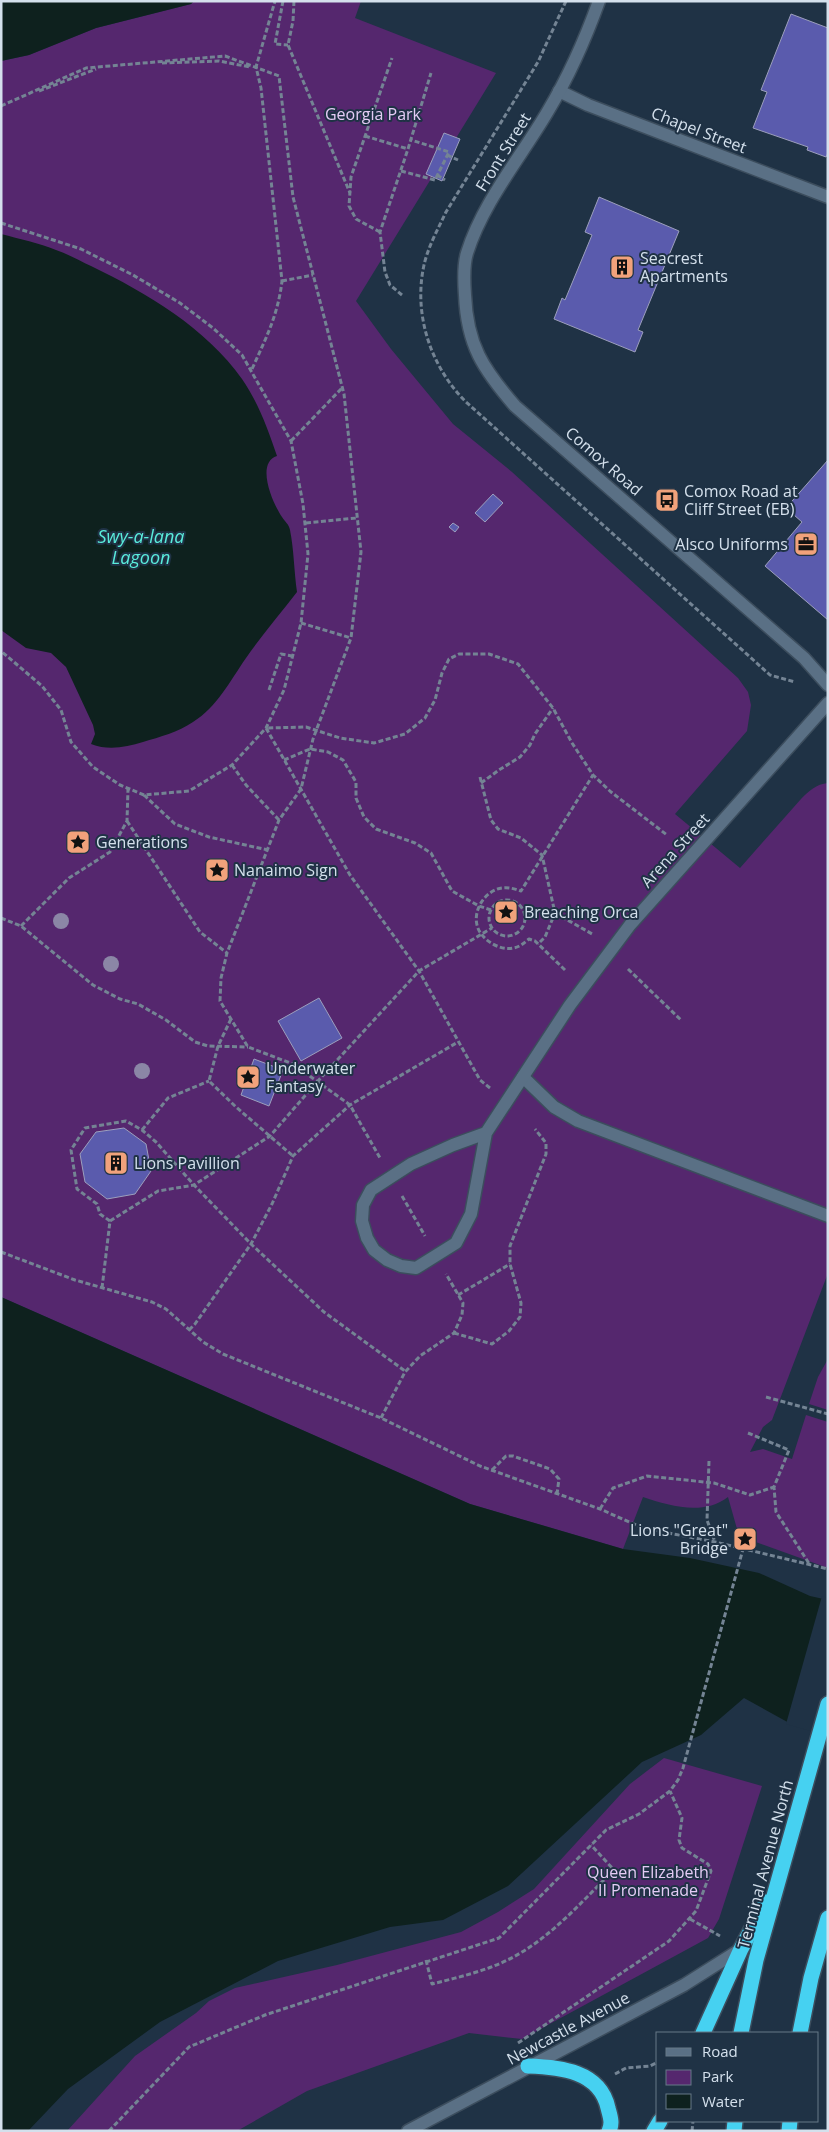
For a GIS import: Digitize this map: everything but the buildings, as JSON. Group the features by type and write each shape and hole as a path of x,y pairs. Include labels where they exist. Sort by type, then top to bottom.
{"highway":[{"name":"Terminal Avenue North","path":"741,2032 756,1960 828,1704"},
{"path":"703,2032 741,1949 779,1876"},
{"path":"800,2032 811,1978 828,1918"},
{"path":"528,2066 558,2067 584,2076 605,2096 612,2125 609,2131"}],"street":[{"name":"Front Street","path":"468,327 464,282 467,254 487,209 559,91 580,51 599,1"},
{"name":"Chapel Street","path":"559,91 588,105 828,197"},
{"name":"Comox Road","path":"468,327 479,359 495,383 516,406 804,658 828,685"},
{"name":"Arena Street","path":"486,1133 570,1005 630,925 828,703"},
{"path":"523,1077 554,1107 578,1121 828,1216"},
{"path":"486,1133 471,1214 456,1243 416,1268 401,1266 387,1260 374,1250 366,1238 362,1221 363,1205 371,1190 412,1164 453,1145 486,1133"},
{"name":"Newcastle Avenue","path":"408,2131 684,1985 741,1949"}],"path":[{"path":"252,369 273,325 279,304 282,281 261,88 256,67 274,1"},
{"path":"1,106 102,66 219,61 253,68 274,1"},
{"path":"283,1 275,44 288,46"},
{"path":"294,1 293,21 288,46 350,192"},
{"path":"566,1 538,62 446,212 433,240 424,265 422,284 422,306 428,342 435,360 454,390 523,455 770,676 802,684"},
{"path":"1,106 86,68 225,56 279,76 293,197 342,388 361,552 351,638 316,730 301,789 279,820 227,953 220,978"},
{"path":"380,232 356,219 349,206 351,178 392,58"},
{"path":"402,295 390,285 385,272 380,232 431,73"},
{"path":"365,136 408,149"},
{"path":"401,171 435,180 449,152 411,140"},
{"path":"447,155 458,160"},
{"path":"437,175 446,180"},
{"path":"1,224 81,248 133,274 180,303 213,328 242,356 252,369 291,441 306,523 308,554 301,623 284,690 266,728 232,765 189,791 144,795"},
{"path":"282,281 312,275"},
{"path":"291,441 342,388"},
{"path":"306,523 357,518"},
{"path":"301,623 351,638"},
{"path":"1,651 42,686 61,710 71,742 93,767 120,785 144,795 176,824 210,837 268,850"},
{"path":"269,690 282,654 292,656"},
{"path":"266,728 306,727 340,738 374,743 405,734 425,718 435,700 442,673 449,659 459,654 489,654 518,664 553,708 572,743 593,775 611,792 667,835"},
{"path":"481,783 520,757 530,745 535,734 553,708"},
{"path":"266,728 350,875 419,971 480,1080 492,1090"},
{"path":"284,760 310,749 328,752 343,760 356,782 356,798 364,816 376,829 415,843 431,853 452,891 479,906 491,910"},
{"path":"232,765 246,785 279,820"},
{"path":"565,970 538,944 529,939 521,945 506,949 496,946 481,933 477,926 476,916 479,906 486,896 494,890 503,887 521,891 542,854 593,775"},
{"path":"480,777 491,820 498,829 521,838 542,854 555,913 545,937 538,944"},
{"path":"22,926 69,878 110,852 127,821 128,789"},
{"path":"127,821 200,932 227,953"},
{"path":"500,901 513,901 519,904 525,915 523,928 511,936 504,936 492,928 489,920 491,910 500,901"},
{"path":"525,915 555,913 596,937"},
{"path":"1,918 22,926 93,985 120,999 138,1004 166,1020 195,1042 208,1046 248,1046"},
{"path":"110,1221 158,1191 194,1185 270,1136 419,971 492,928"},
{"path":"628,969 681,1020"},
{"path":"209,1081 218,1046 231,1018"},
{"path":"189,1330 251,1244 272,1204 293,1156 350,1105 458,1042"},
{"path":"209,1081 293,1156"},
{"path":"142,1130 168,1098 209,1081"},
{"path":"110,1221 100,1214 97,1204 76,1189 71,1150 85,1128 126,1121 142,1130 156,1142 251,1244 324,1312 405,1372"},
{"path":"454,1333 492,1344 509,1330 520,1317 521,1303 510,1264 510,1246 546,1154 546,1143 535,1129"},
{"path":"102,1288 110,1221"},
{"path":"1,1252 75,1280 152,1302 166,1309 203,1342 223,1354 381,1418 492,1470 600,1509 643,1528 715,1542 828,1569"},
{"path":"458,1294 510,1264"},
{"path":"766,1397 828,1414"},
{"path":"381,1418 383,1411"},
{"path":"748,1433 789,1450 774,1487 776,1512 811,1565"},
{"path":"492,1470 506,1456 513,1456 550,1468 559,1479 557,1494"},
{"path":"708,1461 707,1520 715,1542"},
{"path":"600,1509 612,1488 647,1476 714,1483 750,1496 774,1487"},
{"path":"109,2131 189,2047 265,2014 426,1960 499,1938 606,1830 639,1814 670,1791 678,1780 682,1768 743,1549"},
{"path":"513,2046 670,1941 696,1911 711,1871 708,1864 682,1848 679,1840 682,1818 670,1791"},
{"path":"426,1960 432,1984 479,1972 522,1952 553,1929 614,1870 591,1846"},
{"path":"690,1919 717,1934"},
{"path":"613,2076 626,2068 650,2066 656,2063"}],"green space":[{"name":"Georgia Park","path":"194,1 361,1 355,18 496,73 356,301 391,349 453,424 512,472 738,678 748,692 751,705 747,731 675,814 740,868 804,796 816,786 828,783 828,1273 772,1420 763,1427 750,1452 763,1449 792,1459 806,1415 828,1422 828,1568 739,1536 728,1497 708,1506 686,1508 643,1497 623,1549 470,1504 1,1297 1,61 29,55 96,28 191,4"},
{"path":"828,1359 828,1410 809,1404 818,1377"},
{"name":"Queen Elizabeth II Promenade","path":"664,1758 762,1786 719,1919 708,1938 522,2039 469,2033 307,2091 237,2131 67,2131 135,2056 196,2013 209,2001 235,1988 337,1965 461,1932 498,1912 534,1889 630,1784"}],"water":[{"path":"1,1 194,1 191,4 96,28 29,55 1,61"},
{"name":"Swy-a-lana Lagoon","path":"1,234 43,245 74,258 154,300 193,328 211,344 242,379 262,416 277,456 271,460 267,467 268,484 274,503 289,528 297,592 258,641 216,701 202,716 181,729 137,744 111,748 91,744 95,734 93,725 66,667 51,653 26,648 1,630"},
{"path":"1,1297 470,1504 623,1549 690,1558 759,1573 810,1596 828,1600 791,1724 744,1698 701,1735 642,1762 508,1886 443,1920 390,1927 278,1961 160,2022 68,2089 28,2131 1,2131"}],"pier":[{"path":"822,1596 828,1598 828,1736 786,1724"}],"place":[{"name":"Seacrest Apartments","path":"622,267"},
{"name":"Comox Road at Cliff Street (EB)","path":"667,500"},
{"name":"Alsco Uniforms","path":"806,544"},
{"name":"Generations","path":"78,842"},
{"name":"Nanaimo Sign","path":"217,870"},
{"name":"Breaching Orca","path":"506,912"},
{"name":"Underwater Fantasy","path":"248,1077"},
{"name":"Lions Pavillion","path":"116,1163"},
{"name":"Lions \"Great\" Bridge","path":"745,1539"}]}
